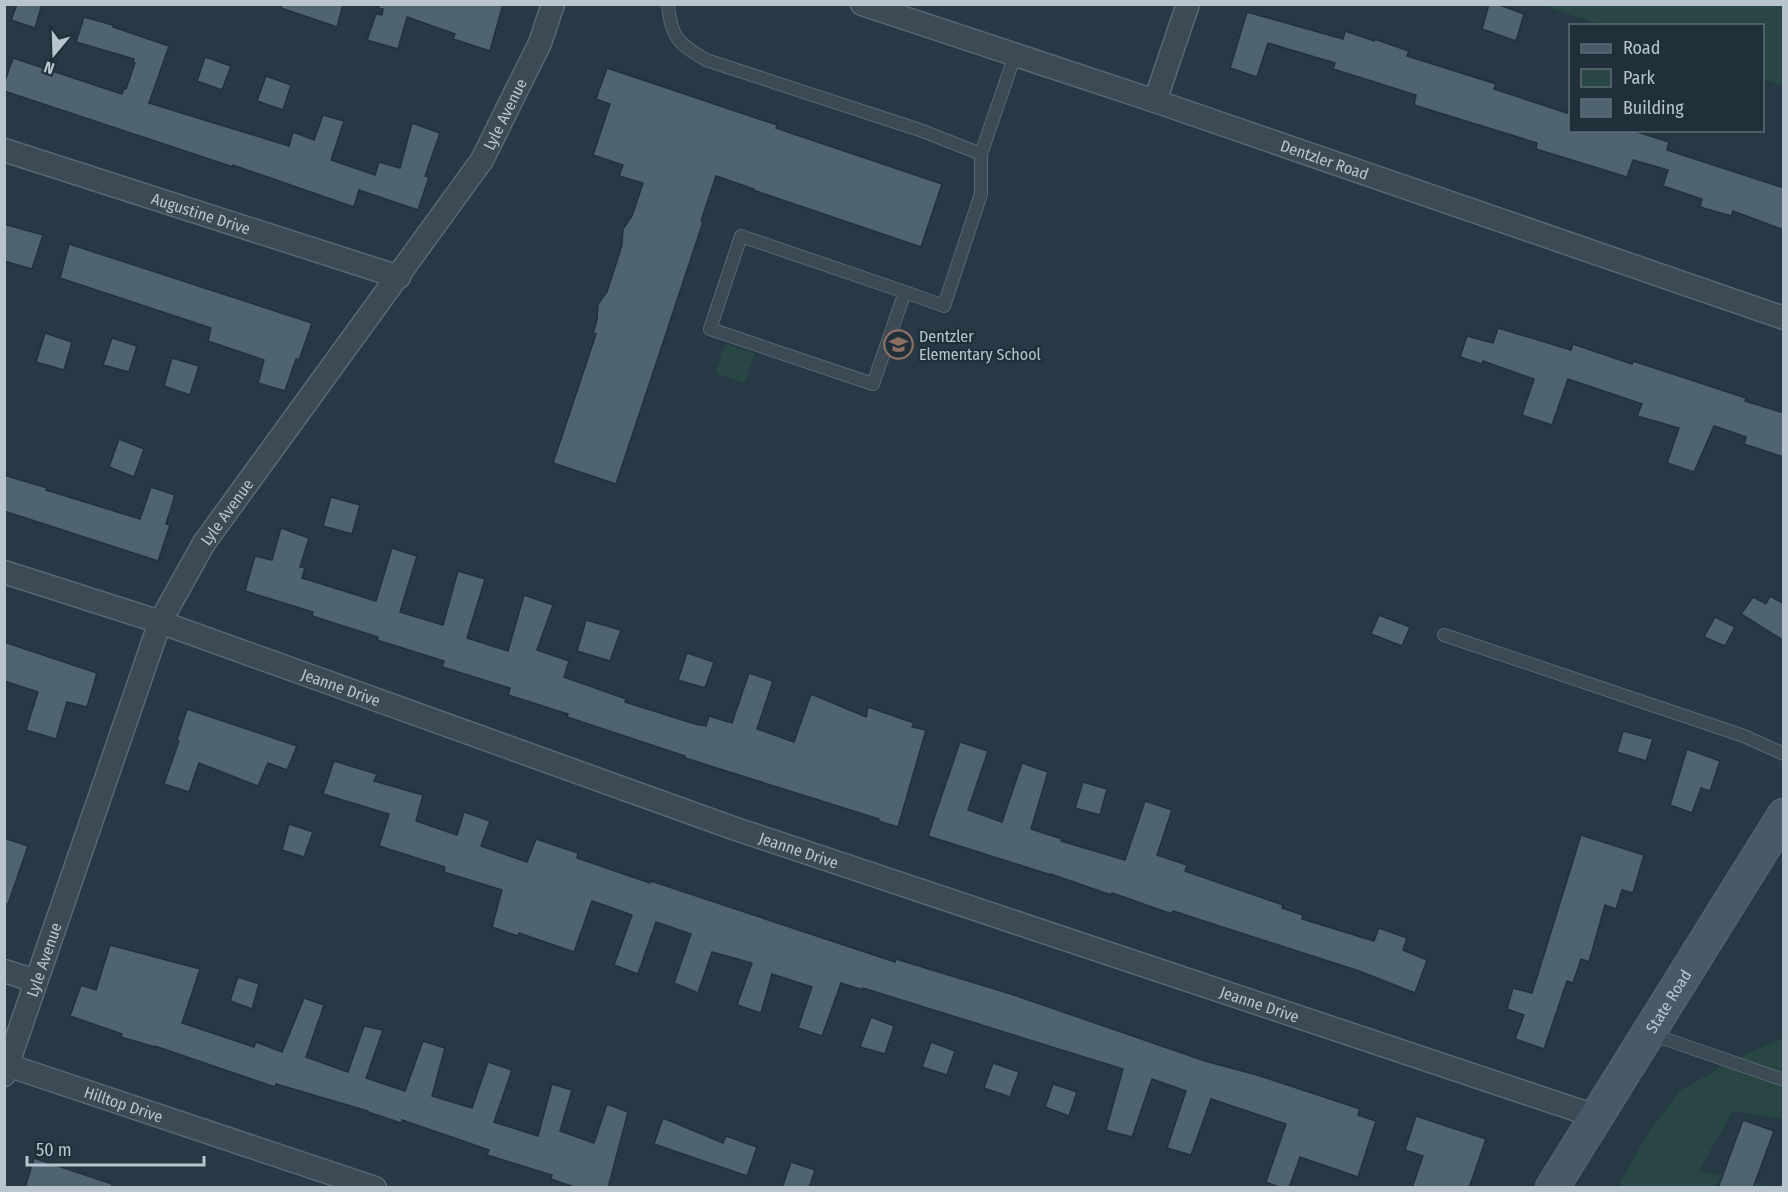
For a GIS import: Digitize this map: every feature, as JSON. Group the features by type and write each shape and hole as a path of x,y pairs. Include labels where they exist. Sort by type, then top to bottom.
{"main road":[{"name":"State Road","path":"1552,1188 1784,815"}],"street":[{"name":"Lyle Avenue","path":"6,1070 160,622 204,543 482,160 540,43 553,4"},
{"name":"Dentzler Road","path":"862,4 1155,101 1784,318"},
{"path":"1155,101 1188,4"},
{"name":"Augustine Drive","path":"4,150 399,277"},
{"name":"Jeanne Drive","path":"4,572 160,622 733,828 1595,1116"},
{"path":"4,971 36,981"},
{"name":"Hilltop Drive","path":"6,1070 375,1188"}],"lane":[{"path":"668,4 670,27 684,47 706,60 920,130 981,154"},
{"path":"905,292 873,384 710,328 741,236 905,292 944,306 981,194 981,154 1015,55"},
{"path":"1444,635 1744,736 1784,754"},
{"path":"1647,1032 1784,1080"}],"green space":[{"path":"1540,5 1783,5 1783,86 1764,79 1764,24 1599,24"},
{"path":"725,344 755,353 745,383 716,373"},
{"path":"1783,1038 1783,1119 1733,1111 1699,1171 1777,1187 1617,1188 1648,1133 1679,1092 1731,1061"}],"building":[{"path":"17,4 42,4 35,28 11,20"},
{"path":"282,4 343,4 337,27 281,8"},
{"path":"379,4 503,4 490,51 453,39 455,34 407,17 398,49 367,40 376,14 382,15 383,9 378,8"},
{"path":"1489,4 1497,4 1524,14 1516,41 1482,29"},
{"path":"1247,12 1343,39 1345,31 1374,41 1374,39 1409,51 1407,56 1496,84 1494,89 1569,114 1569,132 1637,132 1669,142 1667,150 1784,188 1784,230 1733,211 1731,216 1700,207 1702,199 1663,186 1668,170 1633,160 1627,177 1536,149 1537,143 1414,105 1416,95 1333,69 1335,63 1268,43 1257,77 1230,68"},
{"path":"84,17 169,46 149,103 289,146 293,132 314,140 323,115 344,121 331,160 375,175 379,162 400,168 412,123 440,133 425,176 429,177 418,210 359,190 354,207 233,165 233,167 4,91 4,84 13,58 122,94 135,63 134,59 76,42"},
{"path":"205,57 231,66 222,90 197,81"},
{"path":"607,68 942,184 921,247 716,176 701,221 703,222 616,484 553,463 596,334 593,333 598,304 607,292 622,245 623,229 632,216 643,183 619,176 623,165 593,155 610,104 596,99"},
{"path":"266,76 291,85 283,110 257,101"},
{"path":"4,224 43,235 32,269 4,261"},
{"path":"69,244 312,323 285,391 258,383 264,360 208,341 211,328 60,278"},
{"path":"1498,328 1571,350 1573,344 1632,364 1633,361 1746,398 1745,401 1784,413 1784,457 1744,444 1746,437 1714,426 1694,472 1667,463 1679,428 1637,416 1642,404 1568,379 1552,425 1522,415 1534,379 1483,361 1482,364 1460,357 1467,336 1493,343"},
{"path":"45,333 72,342 64,370 36,362"},
{"path":"112,338 137,346 129,372 103,365"},
{"path":"172,358 199,366 190,395 164,386"},
{"path":"119,439 144,449 134,477 109,467"},
{"path":"4,475 140,519 151,487 175,495 166,524 170,525 158,561 4,511"},
{"path":"331,497 360,505 352,534 323,526"},
{"path":"281,528 309,538 300,567 305,568 302,578 376,601 392,548 417,556 400,612 443,625 458,571 485,579 467,638 508,651 524,595 553,605 537,650 569,661 564,677 626,699 625,702 695,724 706,726 709,716 732,723 749,673 773,681 757,729 794,742 811,694 866,717 868,707 914,723 912,727 926,730 898,827 567,717 568,714 508,695 510,688 442,667 444,661 312,616 313,612 245,591 255,556 272,560"},
{"path":"1770,596 1784,604 1784,641 1741,614 1753,597 1766,604"},
{"path":"1379,615 1410,627 1402,646 1371,634"},
{"path":"1715,617 1735,627 1725,646 1704,637"},
{"path":"586,620 621,630 610,661 577,651"},
{"path":"4,642 97,673 87,707 67,702 56,739 26,730 38,692 4,681"},
{"path":"687,653 714,662 705,688 678,680"},
{"path":"187,709 297,746 287,770 268,763 258,786 199,763 189,792 164,784"},
{"path":"1623,731 1653,739 1646,761 1617,752"},
{"path":"960,742 988,751 968,810 1002,822 1022,763 1048,772 1031,829 1062,839 1061,841 1125,860 1145,801 1172,810 1157,855 1187,865 1185,871 1283,905 1282,908 1303,915 1302,919 1374,941 1379,928 1407,938 1403,950 1427,960 1415,993 1359,971 1173,911 1172,914 928,836"},
{"path":"1687,749 1720,761 1710,791 1701,788 1692,813 1670,805"},
{"path":"334,761 377,774 374,781 423,795 416,821 457,835 464,812 490,821 481,846 527,862 536,839 578,853 577,858 650,883 651,881 895,962 896,959 1011,994 1205,1061 1257,1075 1360,1109 1358,1115 1376,1121 1358,1177 1300,1157 1289,1188 1266,1182 1286,1124 1211,1099 1191,1155 1167,1148 1186,1091 1152,1079 1132,1137 1106,1130 1123,1069 863,988 863,990 841,983 822,1036 798,1028 812,987 772,974 761,1013 737,1005 752,963 712,952 698,993 674,983 691,934 656,922 638,974 614,965 632,915 592,901 574,952 519,933 518,936 492,927 502,890 444,872 445,867 379,846 389,814 323,794"},
{"path":"1083,782 1107,789 1100,815 1075,808"},
{"path":"289,824 313,832 304,857 282,850"},
{"path":"1581,835 1644,855 1633,893 1622,890 1616,909 1605,905 1589,962 1581,959 1573,983 1567,981 1544,1049 1515,1039 1524,1015 1507,1009 1513,988 1532,993"},
{"path":"4,838 28,846 8,904 4,904"},
{"path":"110,945 200,969 182,1023 254,1047 256,1042 282,1052 304,998 324,1005 306,1057 348,1072 364,1026 383,1030 366,1078 405,1091 423,1041 445,1048 432,1096 472,1108 488,1062 512,1070 494,1122 538,1136 552,1084 572,1090 560,1131 594,1143 607,1104 628,1112 608,1188 577,1188 551,1179 552,1175 487,1155 489,1150 402,1120 401,1123 276,1084 275,1087 155,1046 121,1037 122,1034 70,1016 81,985 96,990"},
{"path":"238,977 259,984 252,1009 230,1001"},
{"path":"871,1017 894,1026 885,1054 860,1047"},
{"path":"931,1042 955,1051 947,1075 922,1067"},
{"path":"993,1063 1019,1072 1010,1097 984,1088"},
{"path":"1053,1084 1077,1092 1069,1116 1045,1107"},
{"path":"1416,1116 1486,1139 1469,1188 1412,1188 1423,1156 1405,1150"},
{"path":"663,1118 723,1143 726,1136 757,1147 747,1176 654,1144"},
{"path":"1743,1120 1774,1131 1753,1188 1718,1188"},
{"path":"34,1158 112,1184 111,1188 25,1188"},
{"path":"791,1162 815,1170 809,1188 782,1188"}],"place":[{"name":"Dentzler Elementary School","path":"898,345"}]}
